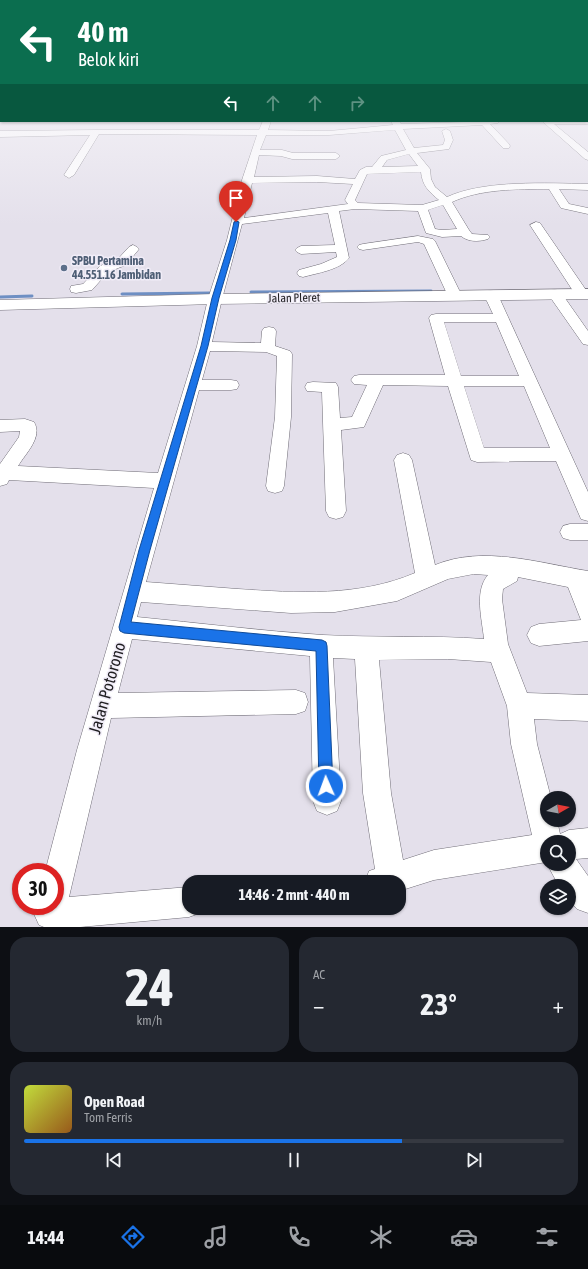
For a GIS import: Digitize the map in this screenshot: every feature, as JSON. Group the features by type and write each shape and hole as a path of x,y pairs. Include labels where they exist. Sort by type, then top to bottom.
{"main road":[{"name":"Jalan Pleret","path":"0,304 215,298 585,294"}],"street":[{"path":"69,175 92,138"},
{"name":"Jalan Potorono","path":"62,863 90,750 133,591 204,346 215,298 233,240 236,222 254,155 261,138"},
{"path":"404,138 411,151 425,169 426,179 431,189 446,201 464,232 469,237 484,238"},
{"path":"355,206 350,200 362,174 367,170 375,169 384,158 411,151 443,149 446,147 448,138"},
{"path":"499,138 506,146"},
{"path":"566,138 588,157"},
{"path":"570,142 582,141"},
{"path":"254,155 282,153 292,156 336,156"},
{"path":"254,155 276,159"},
{"path":"317,179 319,172 425,169"},
{"path":"247,180 317,179 359,182"},
{"path":"236,222 355,206 422,208 446,201 461,194 494,189 515,187 588,187"},
{"path":"552,187 565,206 588,211"},
{"path":"422,208 430,231 439,234 464,232"},
{"path":"303,273 325,267 342,260 343,258 333,209"},
{"path":"536,225 585,294"},
{"path":"362,247 418,240 429,241 455,296"},
{"path":"301,250 340,248"},
{"path":"76,289 87,287 104,269 122,262 133,249"},
{"path":"66,303 76,289 82,273"},
{"path":"555,294 588,342"},
{"path":"491,295 588,513"},
{"path":"500,318 436,318 477,455 561,454"},
{"path":"268,348 269,331"},
{"path":"204,346 268,348 285,354 283,417 275,486"},
{"path":"359,380 529,381"},
{"path":"332,424 358,422 377,380"},
{"path":"193,385 231,385"},
{"path":"313,387 330,387 336,511"},
{"path":"0,426 24,425 28,426 29,430 27,438 1,475"},
{"path":"403,460 427,578"},
{"path":"1,475 164,481"},
{"path":"133,591 291,604 335,602 397,591 446,570 474,565 513,567 582,581 588,612"},
{"path":"513,567 509,574 498,580 492,586 490,599 498,651 520,706 524,744 546,835"},
{"path":"124,627 322,646 394,649 448,648 498,651"},
{"path":"539,635 588,630"},
{"path":"322,646 327,801"},
{"path":"366,647 377,793 385,875"},
{"path":"103,706 296,702"},
{"path":"520,706 539,705 570,709 588,708"},
{"path":"576,844 588,843"},
{"path":"404,875 434,865 540,848"},
{"path":"567,871 575,884 588,898"},
{"path":"64,909 182,902"}],"waterway":[{"path":"251,292 431,291"},
{"path":"122,294 210,293"},
{"path":"0,297 32,296"}],"place":[{"name":"SPBU Pertamina 44.551.16 Jambidan","path":"64,268"}],"route":[{"path":"236,222 233,240 215,298 204,346 164,481 124,627 322,646 326,786"}]}
